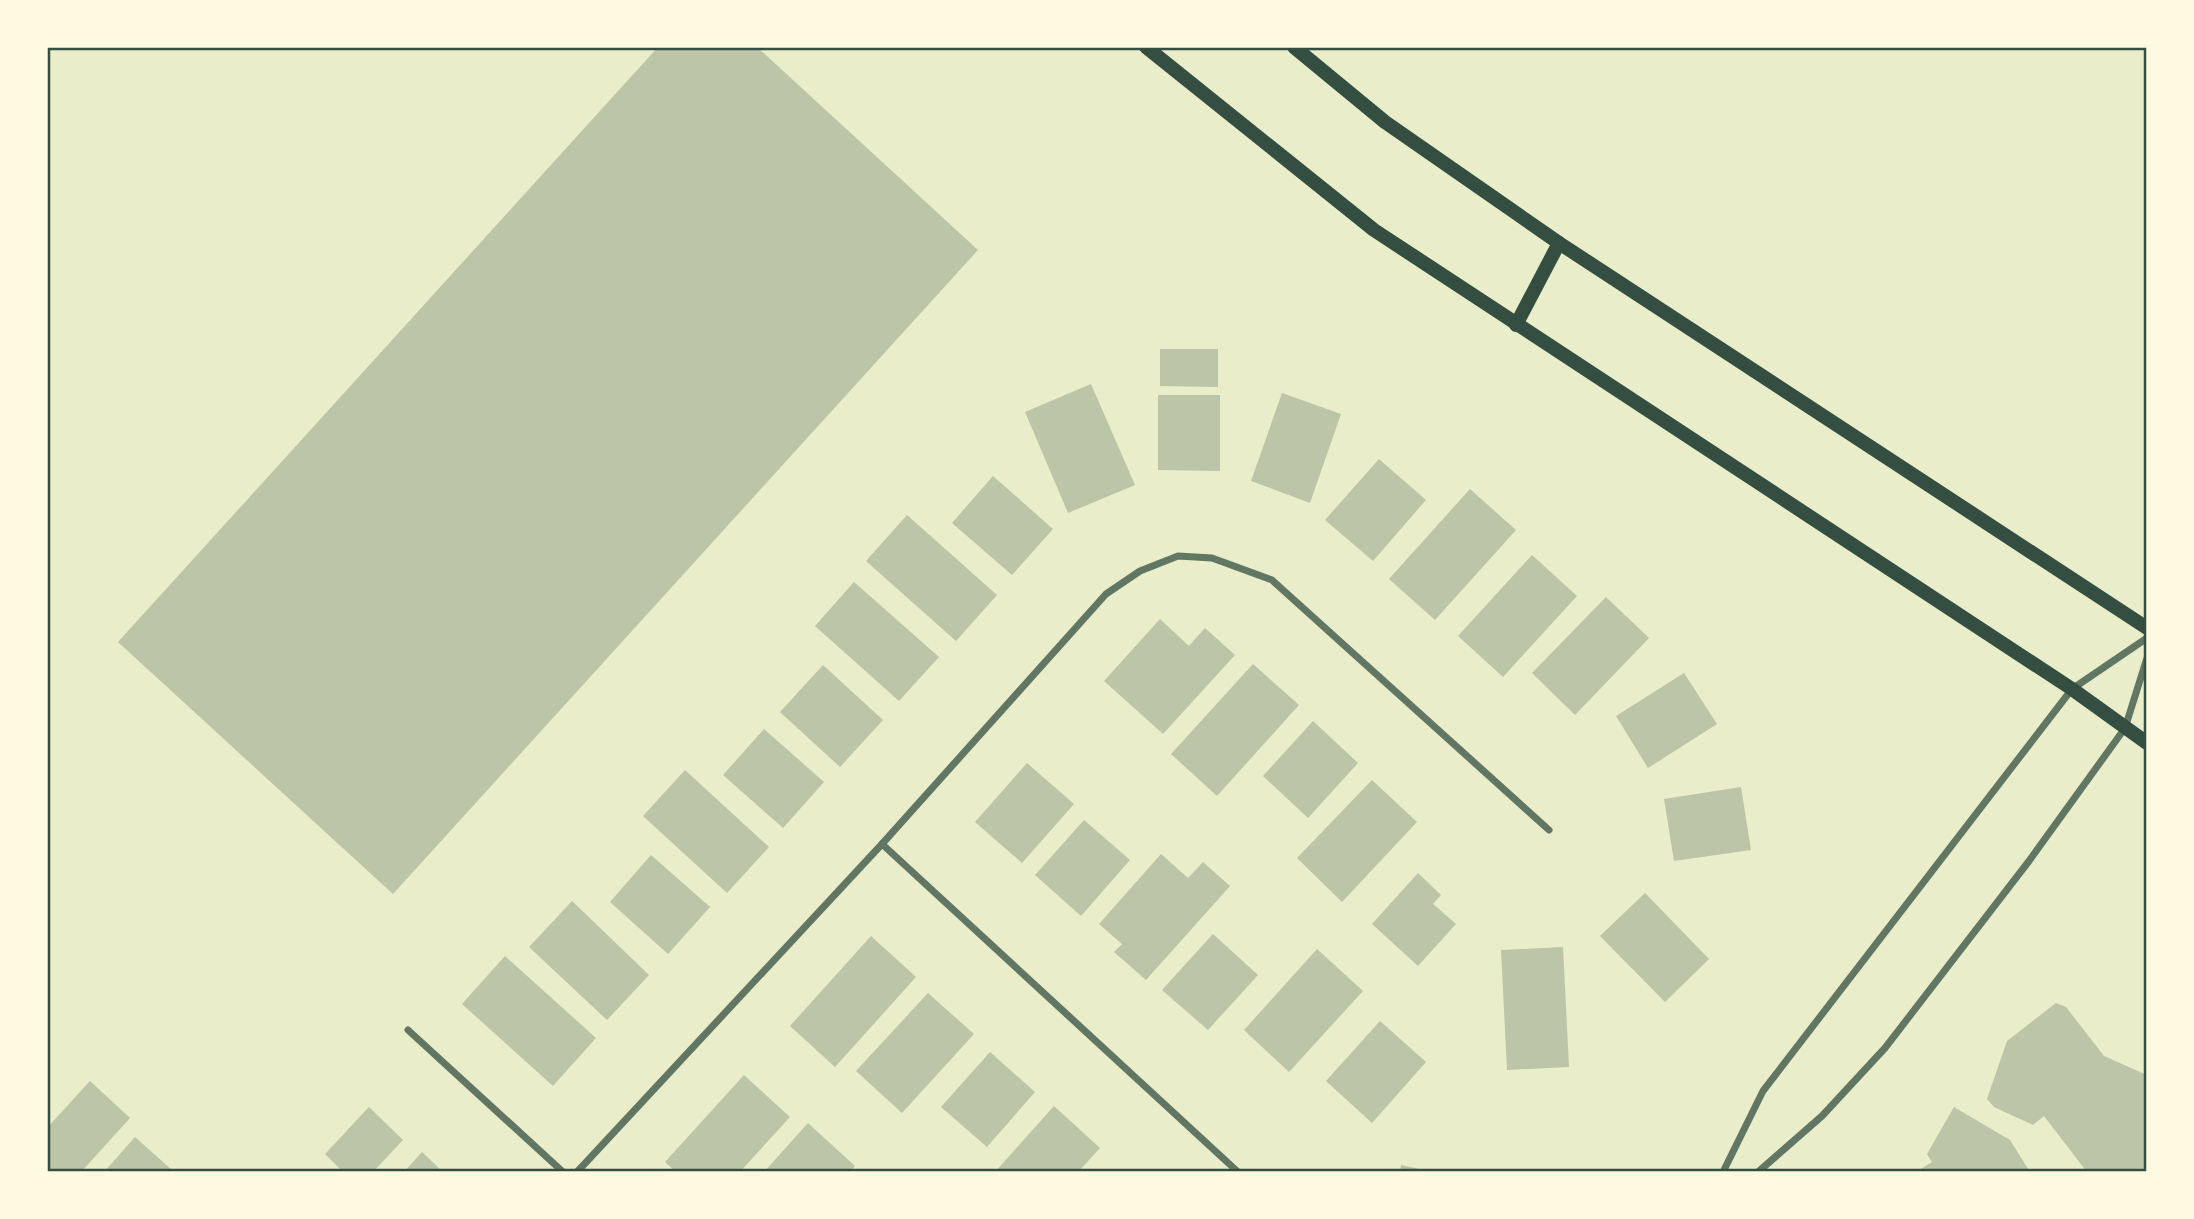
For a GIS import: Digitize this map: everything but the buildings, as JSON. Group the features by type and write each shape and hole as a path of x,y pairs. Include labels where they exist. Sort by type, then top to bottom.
{"main road":[{"path":"1146,47 1374,230 2072,689 2147,743"},
{"path":"1294,47 1385,122 1559,243 2147,628"},
{"path":"1516,325 1559,243"}],"street":[{"path":"577,1172 882,844 1106,594 1140,571 1178,556 1212,558 1272,580 1549,830"},
{"path":"1723,1172 1763,1091 2072,689 2147,638"},
{"path":"1758,1172 1822,1116 1885,1048 2029,861 2125,728 2147,658"},
{"path":"882,844 1238,1172"},
{"path":"408,1030 563,1172"}]}
